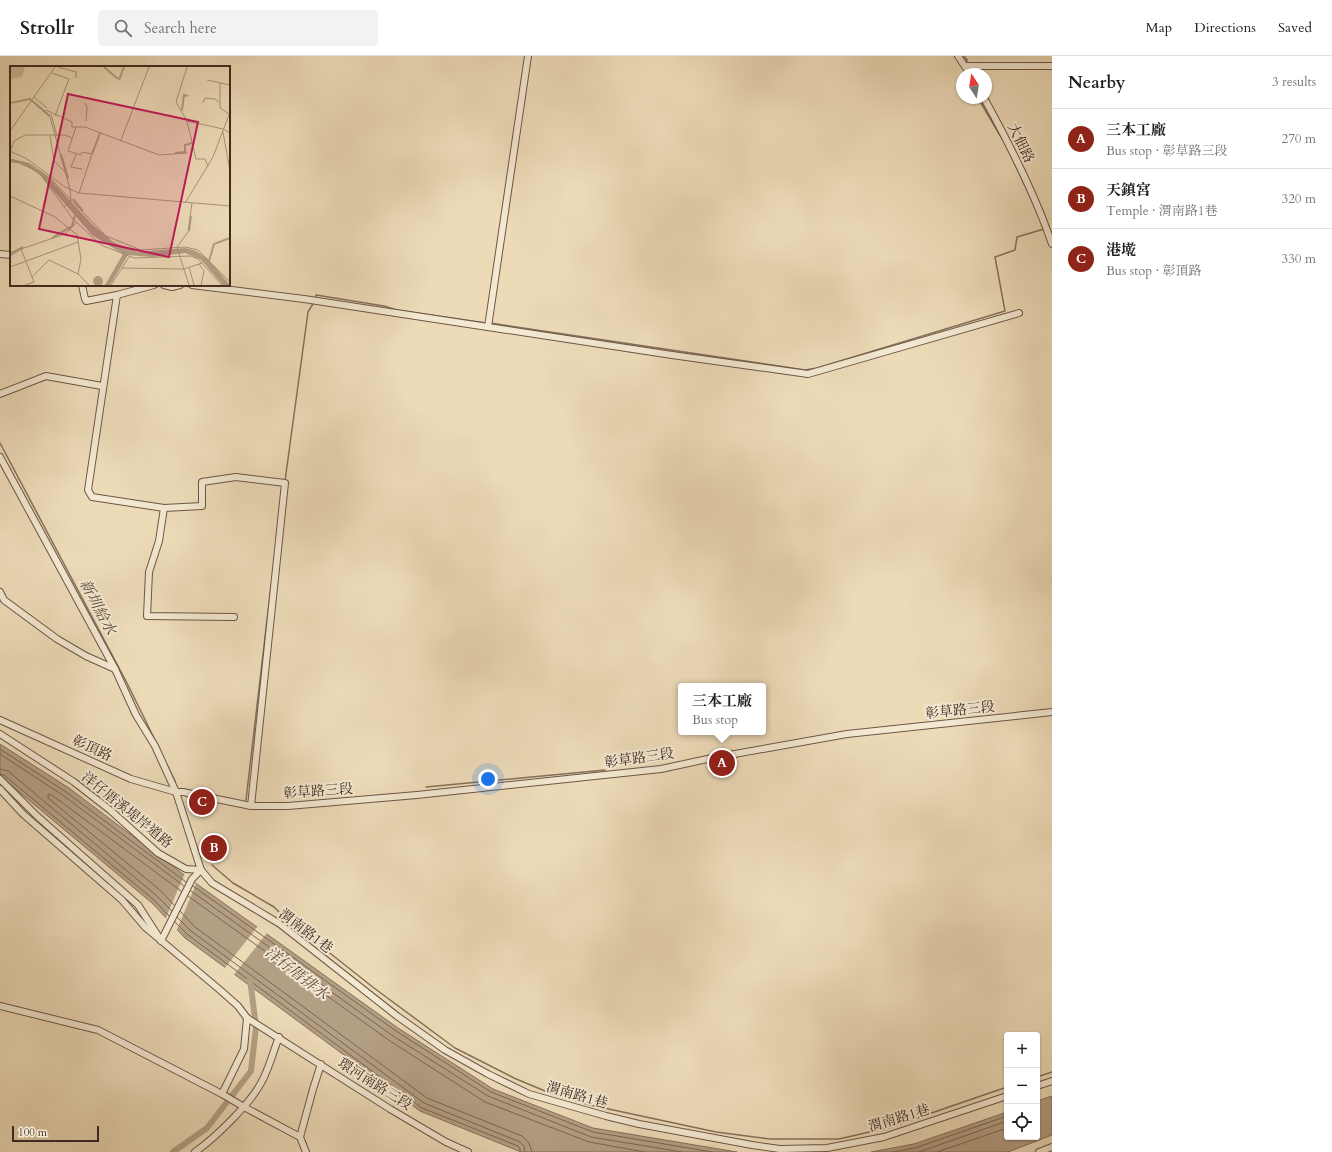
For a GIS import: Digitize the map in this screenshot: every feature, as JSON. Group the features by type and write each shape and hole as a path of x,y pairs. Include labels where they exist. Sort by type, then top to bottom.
{"street":[{"path":"488,327 528,56"},
{"path":"958,56 966,66 1052,66"},
{"name":"大佃路","path":"987,104 1010,146 1042,217 1052,244"},
{"path":"0,254 10,255"},
{"path":"82,286 84,299 86,301 150,286"},
{"path":"200,286 304,299 808,374 1018,313"},
{"path":"117,295 102,386 88,490 92,497 164,508 202,506 202,482 236,477 285,483 251,806"},
{"path":"0,394 46,376 102,386"},
{"path":"0,457 115,669 136,715 155,746 176,792 201,870 192,879 161,941"},
{"path":"164,508 159,541 149,572 147,616 234,617"},
{"path":"0,592 4,600 57,639 86,656 115,669"},
{"name":"彰草路三段","path":"251,806 288,806 409,796 661,769 726,755 847,734 1052,712"},
{"name":"彰頂路","path":"0,720 131,778 176,792 183,792 251,806"},
{"name":"洋仔厝溪堤岸道路","path":"0,734 86,791 110,810 158,853 186,869 201,870"},
{"path":"0,780 36,816 138,905 161,941"},
{"name":"環河南路三段","path":"0,789 23,814 122,900 145,927 238,1006 247,1018 390,1109 446,1142 468,1152"},
{"name":"渭南路1巷","path":"201,870 212,883 280,924 397,1016 445,1050 488,1074 529,1094 606,1116 639,1124 752,1145 780,1149 827,1148 884,1137 1004,1097"},
{"path":"0,1006 98,1030 224,1095 300,1137"},
{"path":"224,1095 244,1049 247,1018"},
{"path":"195,1152 205,1145 261,1084 279,1037"},
{"path":"306,1152 300,1137 321,1064"},
{"path":"1040,1085 1052,1081"},
{"path":"1039,1152 1052,1147"}],"water":[{"name":"洋仔厝排水","path":"0,744 69,788 183,874 398,1028 493,1089 593,1128 737,1152 521,1152 420,1111 185,938 152,903 0,776"},
{"path":"1052,1096 1052,1135 1040,1140 1040,1104 1040,1100"},
{"path":"1004,1113 1004,1140 1039,1140 1008,1152 871,1152 914,1144"}],"pier":[{"path":"185,873 196,884 176,932 165,920"},
{"path":"258,926 267,933 233,976 224,969"}],"waterway":[{"path":"964,56 967,60 966,64"},
{"path":"982,104 1007,147 1038,214"},
{"path":"490,323 805,370 817,368 1005,311 995,257 1015,250 1017,237 1044,229"},
{"path":"315,299 316,295 384,306 397,310 486,323"},
{"path":"285,481 308,312 314,302"},
{"name":"新圳給水","path":"0,443 127,683 157,744"},
{"path":"246,800 271,586"},
{"name":"新圳給水","path":"160,751 175,781"},
{"path":"426,787 605,770"},
{"path":"212,865 233,883 274,907 283,916 374,988 455,1048 514,1078 545,1091 590,1105 716,1132 770,1139 839,1139 891,1127 1004,1088"},
{"path":"173,1152 207,1128 251,1071 256,1027 250,979"},
{"path":"1040,1076 1052,1072"}],"place":[{"name":"三本工廠","path":"722,763"},
{"name":"港墘","path":"202,802"},
{"name":"天鎮宮","path":"214,848"}]}
